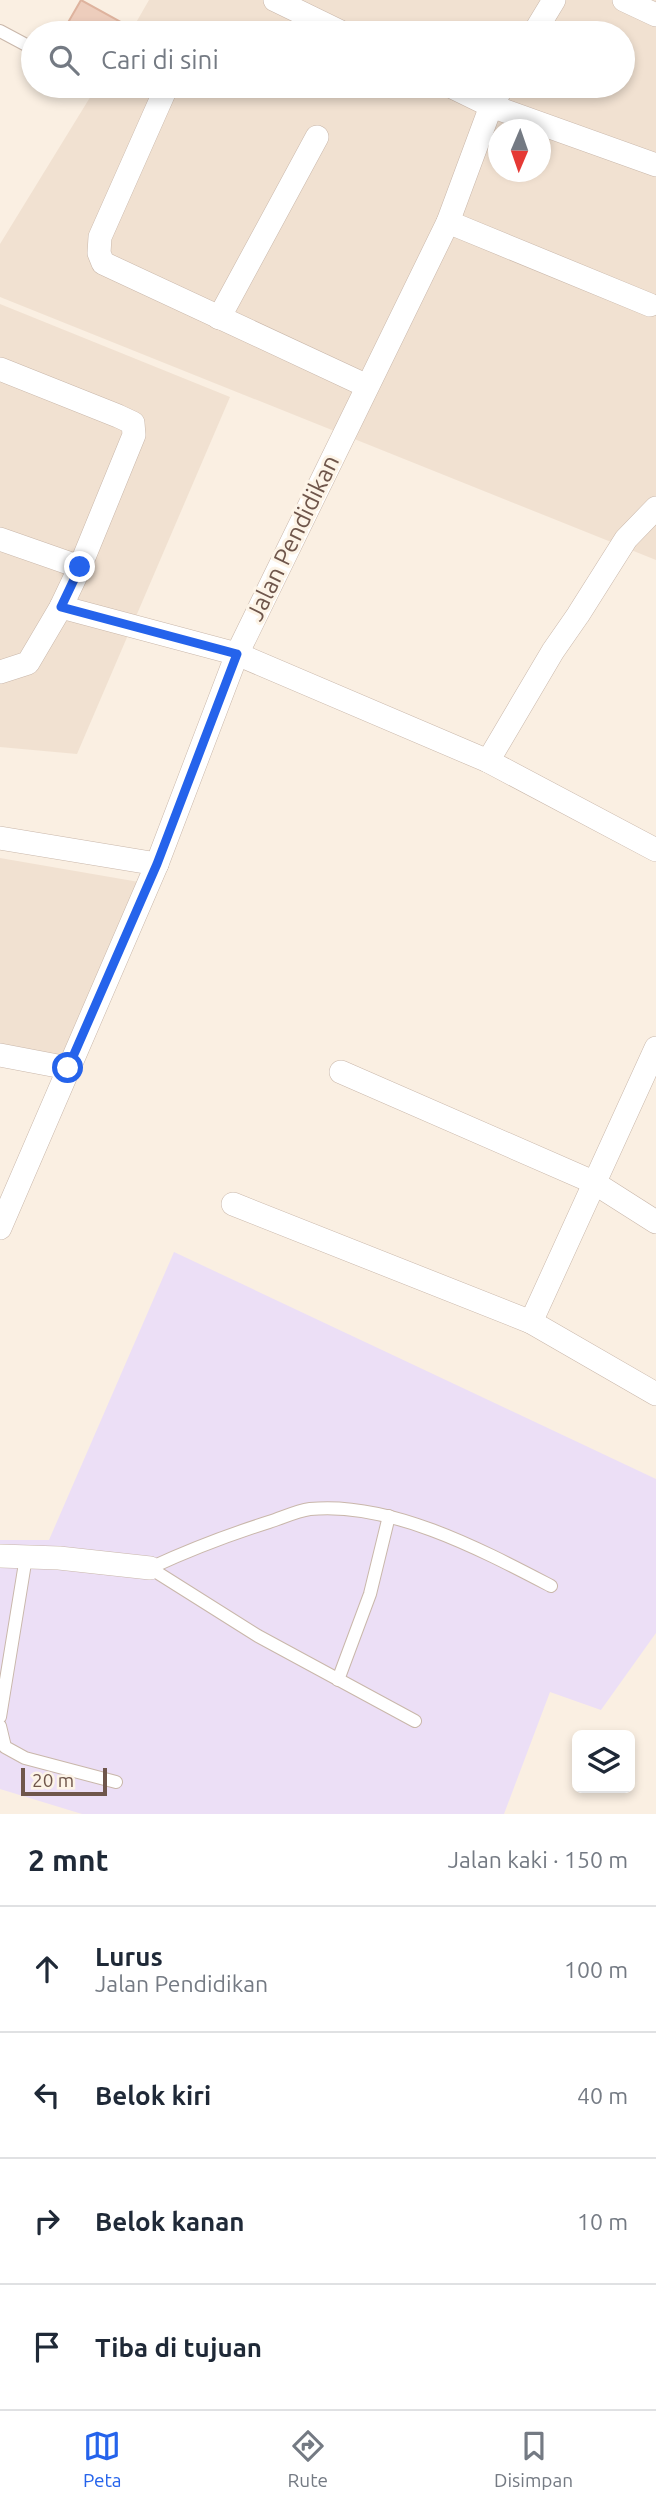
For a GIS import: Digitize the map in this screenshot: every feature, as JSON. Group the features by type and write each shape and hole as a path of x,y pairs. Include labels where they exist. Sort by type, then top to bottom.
{"street":[{"path":"275,0 318,21"},
{"path":"541,21 554,0"},
{"path":"624,0 656,15"},
{"path":"162,98 100,237 99,253 103,263 367,386"},
{"path":"475,98 656,165"},
{"name":"Jalan Pendidikan","path":"0,1228 157,864 237,654 448,222 496,98"},
{"path":"219,318 317,137"},
{"path":"448,222 650,305"},
{"path":"0,369 133,423 134,435 61,607 28,663 0,672"},
{"path":"488,761 553,651 626,540 656,509"},
{"path":"0,539 80,567"},
{"path":"61,607 237,654 488,761 656,849"},
{"path":"0,838 157,864"},
{"path":"531,1322 656,1048"},
{"path":"0,1055 68,1068"},
{"path":"341,1072 593,1182 656,1222"},
{"path":"233,1204 531,1322 656,1394"},
{"path":"0,1556 150,1568"}],"lane":[{"path":"0,31 21,42"},
{"path":"150,1568 208,1542 307,1509 347,1508 389,1516 482,1550 551,1586"},
{"path":"338,1680 370,1594 389,1516"},
{"path":"0,1717 26,1557"},
{"path":"150,1568 258,1636 415,1721"},
{"path":"0,1726 5,1747 25,1758 116,1782"}],"shaded area":[{"path":"149,0 656,0 656,560 0,297 0,244 90,98 635,98 635,21 137,21"},
{"path":"0,304 230,397 77,754 0,747"},
{"path":"0,858 139,882 61,1063 0,1050"},
{"path":"174,1252 656,1479 656,1633 601,1710 550,1692 504,1814 82,1814 0,1789 0,1540 49,1540"}],"building":[{"path":"81,0 119,21 69,21"}],"route":[{"path":"68,1068 157,864 237,654 61,607 80,567"}]}
